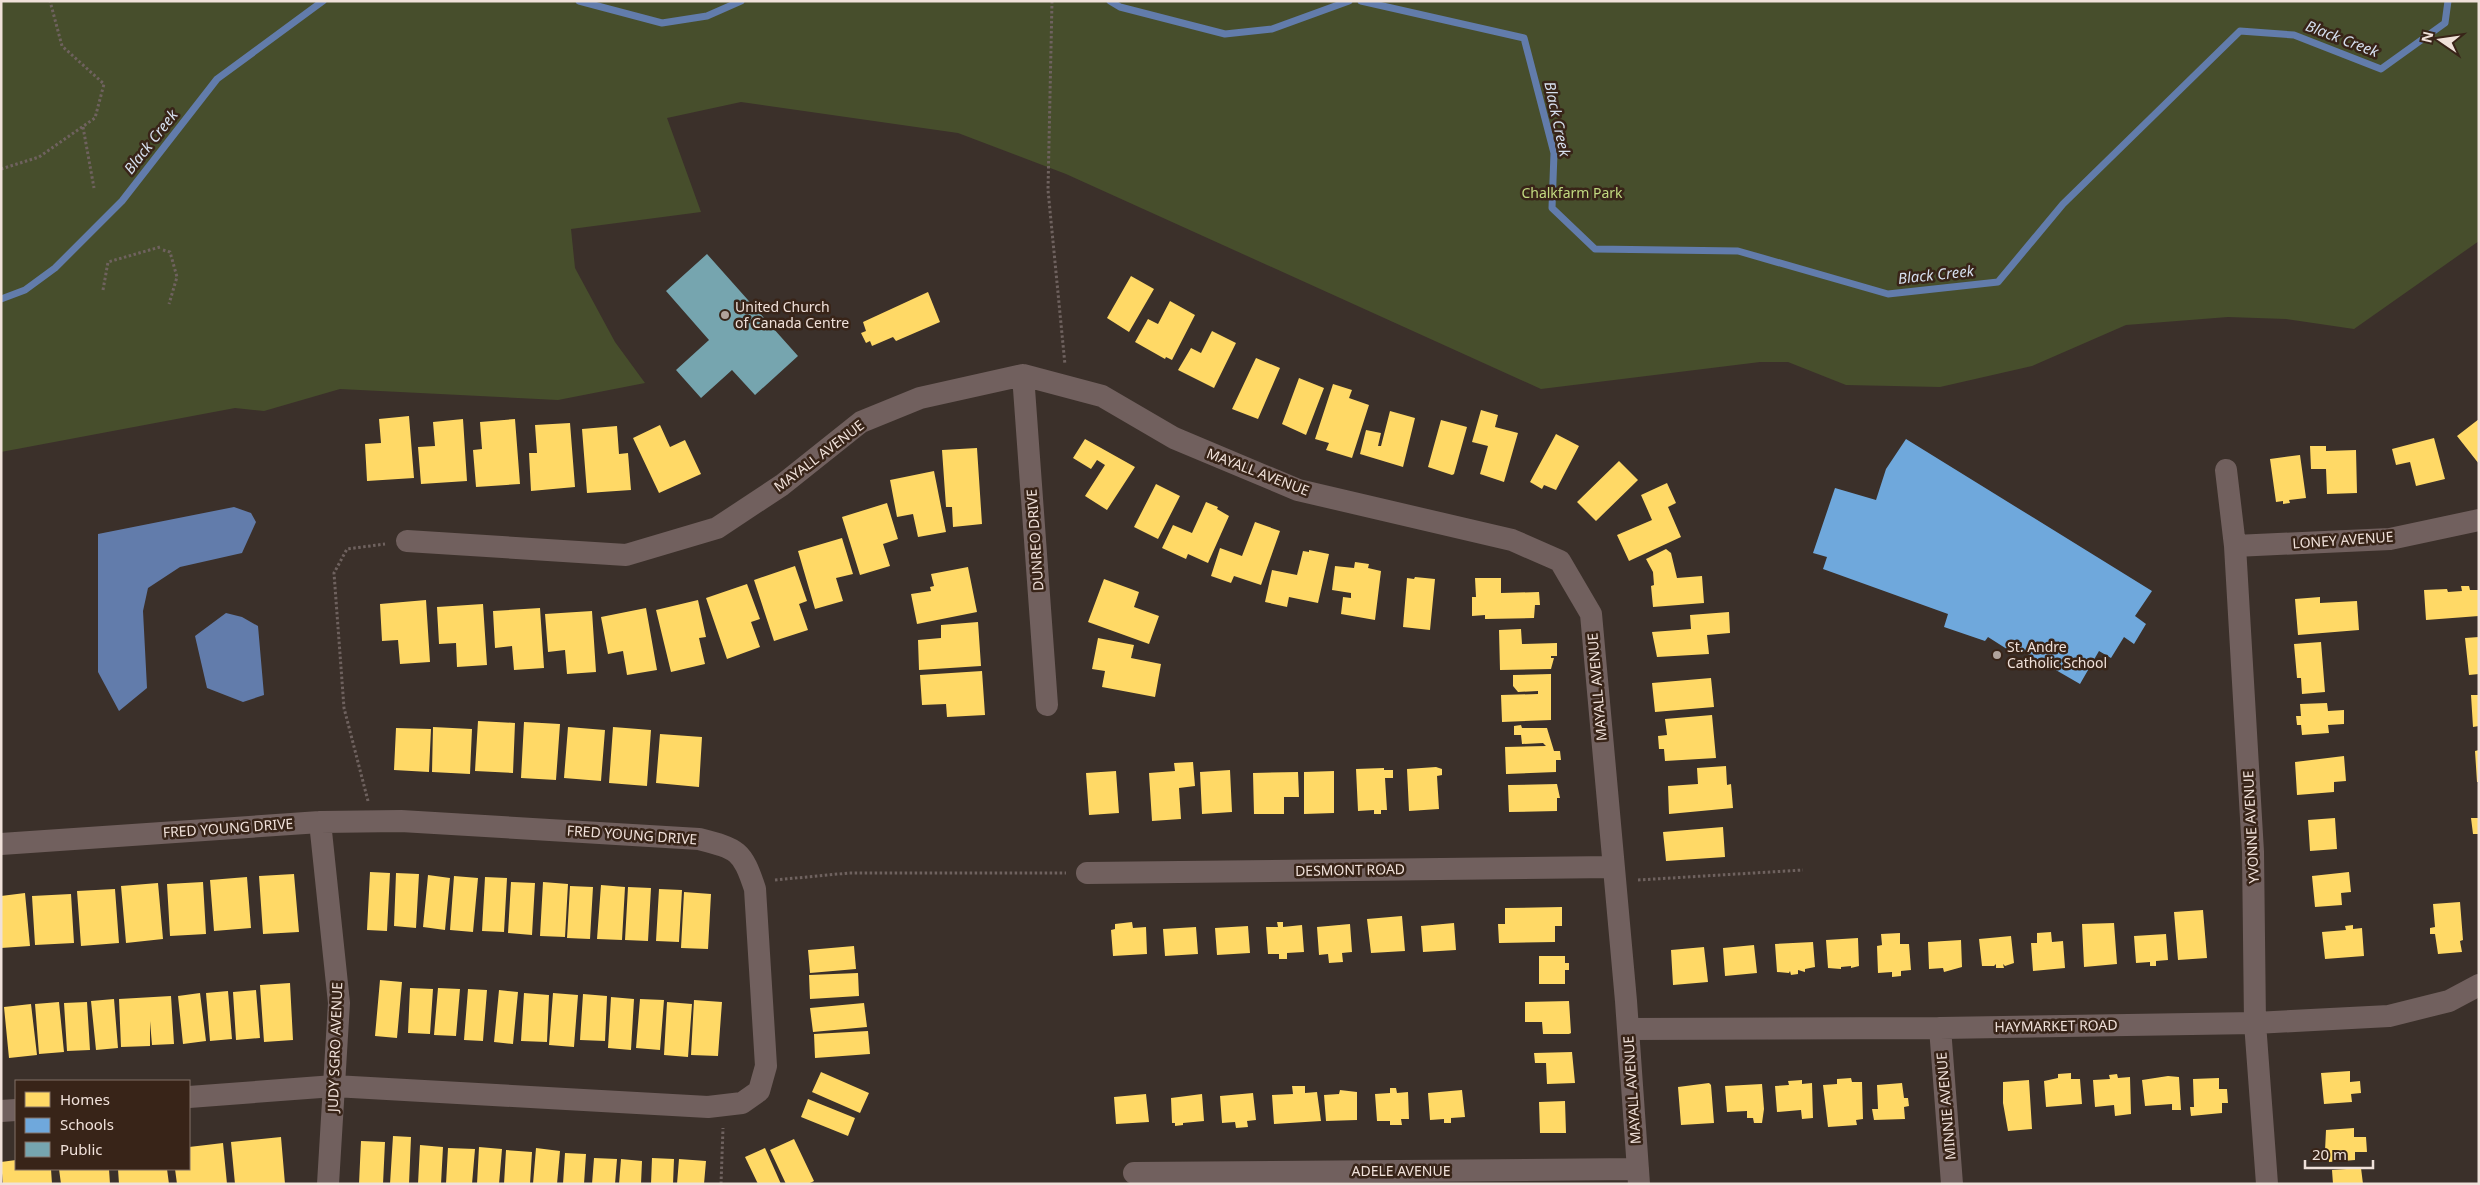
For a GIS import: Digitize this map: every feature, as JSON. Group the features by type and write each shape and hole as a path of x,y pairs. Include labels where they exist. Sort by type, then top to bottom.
{"street":[{"name":"MAYALL AVENUE","path":"407,541 626,556 717,528 782,485 862,422 920,398 1023,375 1102,396 1174,438 1298,490 1512,540 1560,561 1591,614 1628,1029 1639,1177"},
{"name":"DUNREO DRIVE","path":"1023,375 1047,705"},
{"name":"YVONNE AVENUE","path":"2226,470 2235,546 2253,852 2255,1023 2267,1184"},
{"name":"LONEY AVENUE","path":"2235,546 2390,539 2479,520"},
{"name":"FRED YOUNG DRIVE","path":"1,844 320,822 401,820 699,839 730,847 746,862"},
{"name":"JUDY SGRO AVENUE","path":"320,822 338,979 339,1003 328,1184"},
{"path":"190,1097 334,1086 708,1107 742,1103 760,1091 766,1066 755,889 746,862"},
{"name":"DESMONT ROAD","path":"1087,873 1614,874"},
{"name":"HAYMARKET ROAD","path":"1628,1029 1940,1028 2255,1023 2389,1016 2449,1001 2479,985"},
{"name":"MINNIE AVENUE","path":"1940,1028 1952,1184"},
{"path":"1,1112 15,1110"},
{"name":"ADELE AVENUE","path":"1134,1173 1639,1177"}],"path":[{"path":"1,169 39,157 95,118 104,84 62,46 50,1"},
{"path":"1052,1 1048,190 1068,386"},
{"path":"83,126 94,188"},
{"path":"103,290 108,262 162,249 170,252 177,277 169,304"},
{"path":"374,821 344,708 334,573 347,549 407,541"},
{"path":"746,862 777,881 848,873 1087,873"},
{"path":"1614,874 1803,870"},
{"path":"721,1184 724,1105"}],"green space":[{"name":"Chalkfarm Park","path":"1,1 2479,1 2479,241 2354,329 2286,319 2228,317 2126,325 2032,366 1940,387 1846,385 1788,362 1760,362 1541,389 1066,174 958,133 741,102 667,118 701,212 571,229 575,268 615,342 645,383 558,400 340,389 264,411 235,408 1,452"}],"water":[{"path":"234,507 251,513 256,522 242,553 180,567 148,588 143,611 147,688 119,711 98,672 98,534"},
{"path":"226,613 242,617 258,626 264,695 243,702 207,688 195,636"}],"building: Homes":[{"path":"1131,276 1154,289 1129,332 1107,318"},
{"path":"928,292 940,322 896,341 893,337 872,346 870,341 866,343 861,333 866,331 863,322"},
{"path":"1170,301 1195,315 1172,360 1166,357 1165,359 1135,342 1148,319 1158,324"},
{"path":"1212,331 1236,343 1214,388 1178,370 1191,348 1201,353"},
{"path":"1256,358 1280,368 1258,419 1232,409"},
{"path":"1299,378 1324,388 1306,435 1282,424"},
{"path":"1333,384 1352,390 1349,398 1369,405 1352,458 1326,450 1329,443 1315,439"},
{"path":"1481,410 1498,415 1495,427 1518,433 1504,482 1480,474 1488,446 1472,442"},
{"path":"1390,411 1415,418 1403,467 1360,454 1366,430 1381,433 1378,446 1381,446"},
{"path":"409,416 414,478 367,481 365,444 381,443 379,419"},
{"path":"463,419 467,481 421,484 418,447 435,446 433,422"},
{"path":"515,419 520,484 476,487 473,450 482,449 480,422"},
{"path":"2479,419 2479,464 2457,436"},
{"path":"1441,420 1467,427 1454,474 1452,475 1428,467"},
{"path":"570,423 575,487 531,491 529,453 537,453 535,425"},
{"path":"660,425 670,447 685,440 701,474 659,493 633,438"},
{"path":"617,426 619,454 628,453 631,490 587,493 582,429"},
{"path":"1556,434 1579,446 1556,490 1544,485 1542,489 1530,482"},
{"path":"2434,438 2445,479 2416,486 2410,462 2396,465 2392,449"},
{"path":"1085,439 1135,467 1107,510 1085,496 1105,465 1097,460 1091,469 1073,458"},
{"path":"2310,446 2326,446 2326,451 2356,450 2357,493 2327,494 2326,469 2311,469"},
{"path":"977,448 982,524 953,527 952,507 946,507 942,450"},
{"path":"2300,455 2306,498 2289,500 2290,503 2283,504 2283,501 2276,502 2270,459"},
{"path":"1619,461 1638,480 1596,521 1577,502"},
{"path":"934,471 946,532 918,537 913,514 897,517 890,480"},
{"path":"1667,483 1676,503 1668,507 1681,537 1629,561 1617,535 1652,520 1641,495"},
{"path":"1156,484 1180,496 1158,539 1134,527"},
{"path":"1206,502 1218,507 1217,509 1229,516 1208,563 1188,554 1186,559 1162,548 1173,525 1192,533"},
{"path":"887,503 898,539 883,544 890,566 860,575 842,517"},
{"path":"1255,522 1280,531 1261,585 1234,576 1231,583 1211,576 1220,548 1242,556"},
{"path":"842,538 853,574 836,578 843,601 815,609 798,551"},
{"path":"1666,549 1671,553 1677,578 1702,576 1704,603 1653,607 1651,586 1654,585 1653,572 1646,559"},
{"path":"1309,550 1329,554 1318,603 1289,597 1287,607 1265,602 1272,570 1297,575 1303,551 1309,552"},
{"path":"1355,562 1369,564 1368,568 1381,571 1375,620 1341,614 1343,597 1351,598 1351,593 1332,590 1335,566 1354,568"},
{"path":"795,566 807,601 799,604 808,630 774,641 754,580"},
{"path":"968,567 977,612 917,624 911,594 931,591 930,587 934,586 931,574"},
{"path":"1415,577 1435,579 1430,630 1403,627 1407,578 1414,579"},
{"path":"1475,578 1501,578 1501,593 1539,592 1540,605 1535,605 1534,618 1485,619 1485,615 1472,616 1472,597 1476,597"},
{"path":"1104,579 1139,592 1134,607 1159,616 1149,644 1088,622"},
{"path":"747,584 760,619 751,622 760,647 727,659 706,598"},
{"path":"2461,586 2469,586 2470,590 2479,590 2479,616 2426,620 2424,590 2447,589 2448,592 2462,591"},
{"path":"2320,597 2320,603 2357,601 2359,630 2298,635 2295,599"},
{"path":"426,600 430,662 400,664 398,640 382,641 380,604"},
{"path":"698,600 706,637 699,638 705,664 671,672 656,610"},
{"path":"483,604 487,665 457,667 456,643 439,644 437,607"},
{"path":"540,608 544,668 514,670 512,646 495,648 493,611"},
{"path":"646,608 657,670 627,675 623,651 608,654 601,617"},
{"path":"592,611 596,672 567,674 565,650 548,652 545,614"},
{"path":"1729,612 1730,633 1707,635 1709,654 1657,657 1652,632 1691,629 1690,615"},
{"path":"978,622 981,666 919,670 918,640 941,638 941,625"},
{"path":"1521,629 1522,644 1557,643 1557,656 1551,656 1551,658 1554,658 1551,669 1500,670 1499,630"},
{"path":"2479,637 2479,674 2469,675 2465,638"},
{"path":"1098,638 1134,645 1131,658 1161,664 1155,697 1102,687 1105,671 1092,669"},
{"path":"2321,642 2325,692 2302,694 2301,678 2297,678 2294,644"},
{"path":"982,671 985,715 947,717 946,704 922,705 920,675"},
{"path":"1551,674 1551,720 1502,722 1501,695 1538,694 1538,691 1518,692 1513,686 1513,675"},
{"path":"1711,678 1714,707 1655,712 1652,683"},
{"path":"2471,695 2479,695 2479,726 2473,727"},
{"path":"2327,703 2328,711 2344,710 2344,724 2328,725 2329,733 2302,735 2301,725 2297,725 2296,716 2301,716 2300,704"},
{"path":"1712,715 1716,758 1665,761 1664,749 1659,749 1658,736 1667,735 1665,719"},
{"path":"478,721 515,723 513,773 475,771"},
{"path":"524,722 560,724 556,780 521,778"},
{"path":"1521,725 1522,728 1547,728 1554,751 1560,751 1561,760 1556,760 1556,772 1506,774 1505,747 1546,746 1543,743 1522,744 1521,735 1514,735 1514,726"},
{"path":"433,727 472,729 470,774 432,772"},
{"path":"568,727 605,730 601,781 564,778"},
{"path":"613,727 651,730 647,786 609,783"},
{"path":"396,728 431,729 429,772 394,770"},
{"path":"660,734 702,737 699,787 656,783"},
{"path":"2479,750 2479,782 2477,782 2475,751"},
{"path":"2344,756 2346,781 2334,782 2334,792 2297,795 2295,762"},
{"path":"1193,762 1195,786 1179,788 1181,819 1152,821 1149,773 1175,771 1174,763"},
{"path":"1726,766 1727,785 1731,784 1733,808 1669,814 1668,786 1698,784 1697,768"},
{"path":"1436,767 1442,769 1442,775 1437,776 1439,809 1409,811 1407,769"},
{"path":"1384,768 1384,770 1393,770 1393,778 1385,778 1387,810 1381,810 1381,814 1374,814 1374,810 1358,811 1356,769"},
{"path":"1230,770 1232,812 1202,814 1200,772"},
{"path":"1116,771 1119,813 1089,815 1086,773"},
{"path":"1334,771 1334,813 1304,814 1304,772"},
{"path":"1298,772 1299,797 1284,797 1284,814 1254,814 1253,773"},
{"path":"1557,784 1560,798 1557,798 1557,811 1509,812 1508,785"},
{"path":"2335,818 2337,849 2310,851 2308,820"},
{"path":"2471,818 2479,818 2479,834 2473,834"},
{"path":"1723,827 1725,857 1666,861 1663,832"},
{"path":"370,872 390,873 387,931 367,930"},
{"path":"2349,872 2351,892 2341,893 2342,905 2315,907 2312,876"},
{"path":"396,873 419,874 416,928 394,926"},
{"path":"294,874 299,932 263,934 259,876"},
{"path":"428,875 450,878 445,930 423,927"},
{"path":"454,876 478,878 473,932 450,930"},
{"path":"247,877 251,928 214,931 210,880"},
{"path":"485,877 507,878 504,932 482,931"},
{"path":"203,882 206,934 170,936 167,884"},
{"path":"511,882 535,883 532,935 508,933"},
{"path":"543,882 568,884 565,937 540,936"},
{"path":"158,883 163,939 126,943 121,886"},
{"path":"601,885 625,887 622,940 597,939"},
{"path":"570,886 593,887 590,939 567,938"},
{"path":"628,887 651,888 648,941 625,940"},
{"path":"115,889 119,943 81,946 77,891"},
{"path":"659,889 682,890 679,942 656,941"},
{"path":"684,892 711,894 708,949 681,948"},
{"path":"25,893 30,946 1,948 1,896"},
{"path":"71,894 74,943 35,945 32,896"},
{"path":"2460,902 2463,940 2460,941 2462,952 2438,954 2435,934 2430,934 2430,928 2435,927 2433,904"},
{"path":"1562,907 1562,926 1555,926 1555,942 1499,943 1498,924 1505,924 1505,908"},
{"path":"2203,910 2207,958 2178,960 2174,912"},
{"path":"1402,916 1405,951 1371,953 1367,919"},
{"path":"1132,922 1133,928 1146,927 1147,954 1113,956 1111,930 1115,929 1115,924"},
{"path":"1277,922 1283,922 1283,927 1302,925 1304,952 1287,953 1287,959 1279,959 1279,954 1268,954 1266,927 1278,927"},
{"path":"1454,923 1456,950 1423,952 1421,926"},
{"path":"2114,923 2117,964 2084,967 2082,924"},
{"path":"1350,924 1352,952 1342,953 1343,962 1329,963 1328,954 1319,955 1317,927"},
{"path":"2353,925 2353,929 2362,928 2364,956 2325,959 2322,932 2346,930 2345,926"},
{"path":"1248,926 1250,953 1217,955 1215,928"},
{"path":"1196,927 1198,954 1165,956 1163,929"},
{"path":"2051,932 2052,942 2063,941 2065,968 2033,971 2031,943 2037,943 2037,933"},
{"path":"1900,933 1900,944 1909,944 1911,970 1901,971 1901,976 1892,977 1892,972 1878,973 1877,946 1882,945 1881,934"},
{"path":"2166,934 2168,960 2156,961 2156,966 2150,966 2150,962 2136,963 2134,936"},
{"path":"2011,936 2014,963 2005,966 2003,964 2004,968 1996,968 1996,964 1994,966 1982,966 1979,939"},
{"path":"1858,938 1859,966 1851,968 1851,966 1841,967 1841,969 1828,968 1826,940"},
{"path":"1961,940 1962,967 1944,972 1943,968 1929,969 1928,942"},
{"path":"1813,942 1815,967 1805,969 1805,972 1798,970 1798,974 1791,975 1790,971 1789,973 1777,972 1775,944"},
{"path":"1754,945 1757,973 1725,976 1723,948"},
{"path":"854,946 856,969 810,973 808,950"},
{"path":"1704,947 1708,982 1673,985 1671,950"},
{"path":"1539,956 1565,956 1565,963 1569,963 1569,970 1565,970 1565,984 1539,984"},
{"path":"858,973 859,996 810,999 809,975"},
{"path":"380,980 402,982 397,1038 375,1036"},
{"path":"290,983 293,1040 264,1042 260,985"},
{"path":"410,988 433,989 430,1034 408,1033"},
{"path":"438,988 460,989 456,1036 434,1035"},
{"path":"468,989 487,990 483,1041 464,1040"},
{"path":"256,990 260,1038 236,1040 233,992"},
{"path":"499,990 518,992 513,1044 494,1042"},
{"path":"228,991 232,1039 210,1041 206,993"},
{"path":"200,993 206,1041 183,1044 178,996"},
{"path":"524,993 549,995 547,1042 521,1041"},
{"path":"553,993 578,995 574,1047 549,1045"},
{"path":"583,994 607,996 605,1041 580,1040"},
{"path":"171,996 174,1044 152,1045 150,1021 150,1046 121,1047 119,999"},
{"path":"611,997 634,999 631,1050 608,1048"},
{"path":"114,999 118,1048 96,1050 91,1001"},
{"path":"640,999 664,1000 660,1050 636,1048"},
{"path":"694,1000 722,1002 718,1056 691,1055"},
{"path":"1569,1001 1571,1033 1569,1034 1543,1034 1542,1022 1525,1022 1525,1002"},
{"path":"59,1002 64,1052 39,1054 35,1004"},
{"path":"87,1002 90,1050 67,1051 64,1003"},
{"path":"667,1002 692,1004 688,1057 664,1055"},
{"path":"864,1003 867,1027 813,1032 810,1008"},
{"path":"31,1004 37,1055 9,1058 4,1007"},
{"path":"868,1031 870,1054 815,1058 814,1034"},
{"path":"1572,1052 1575,1083 1547,1084 1546,1063 1535,1063 1534,1053"},
{"path":"2350,1071 2350,1082 2360,1081 2361,1093 2351,1094 2352,1102 2324,1104 2321,1073"},
{"path":"821,1072 869,1093 860,1113 812,1092"},
{"path":"2071,1073 2071,1079 2080,1079 2082,1104 2046,1107 2044,1081 2058,1078 2058,1074"},
{"path":"2117,1074 2118,1078 2130,1077 2131,1114 2115,1116 2114,1105 2095,1107 2093,1080 2110,1079 2109,1075"},
{"path":"2168,1076 2179,1077 2181,1110 2172,1110 2172,1104 2145,1106 2142,1080"},
{"path":"1851,1078 1852,1082 1862,1082 1863,1119 1856,1120 1857,1125 1828,1127 1823,1085 1837,1084 1837,1079"},
{"path":"2219,1078 2219,1089 2227,1089 2228,1103 2222,1103 2222,1113 2191,1116 2190,1107 2194,1107 2193,1079"},
{"path":"1802,1080 1802,1084 1812,1083 1813,1118 1802,1119 1801,1110 1777,1112 1775,1086 1789,1085 1788,1081"},
{"path":"2029,1080 2032,1129 2008,1131 2003,1103 2003,1082"},
{"path":"1709,1083 1711,1085 1714,1123 1681,1125 1678,1087"},
{"path":"1902,1083 1904,1098 1908,1098 1909,1106 1904,1107 1905,1119 1874,1120 1872,1109 1878,1109 1877,1085"},
{"path":"1762,1084 1764,1109 1762,1123 1754,1123 1753,1118 1747,1118 1747,1111 1727,1112 1725,1086"},
{"path":"1292,1086 1305,1086 1305,1093 1317,1092 1321,1121 1274,1124 1272,1095 1293,1094"},
{"path":"1390,1088 1396,1088 1397,1093 1408,1092 1409,1119 1401,1119 1402,1125 1390,1125 1390,1121 1377,1121 1375,1094 1390,1093"},
{"path":"1340,1090 1357,1092 1357,1120 1326,1121 1324,1095 1339,1094"},
{"path":"1462,1090 1465,1117 1451,1118 1451,1123 1444,1123 1444,1119 1430,1120 1428,1093"},
{"path":"1253,1093 1256,1120 1247,1121 1248,1127 1236,1128 1235,1122 1222,1123 1220,1096"},
{"path":"1146,1094 1149,1122 1116,1124 1114,1097"},
{"path":"1202,1094 1204,1121 1183,1123 1183,1125 1175,1126 1175,1123 1172,1123 1171,1098"},
{"path":"808,1099 855,1118 848,1136 801,1117"},
{"path":"1565,1101 1566,1133 1540,1133 1539,1102"},
{"path":"2354,1128 2354,1137 2366,1137 2367,1152 2355,1152 2355,1160 2329,1162 2328,1151 2325,1151 2326,1130"},
{"path":"393,1136 411,1137 409,1184 390,1184"},
{"path":"281,1137 285,1184 235,1184 231,1142"},
{"path":"794,1139 814,1181 808,1184 786,1184 770,1150"},
{"path":"361,1141 385,1142 383,1184 359,1184"},
{"path":"223,1143 227,1184 177,1184 175,1170 190,1170 190,1147"},
{"path":"420,1145 443,1147 441,1184 418,1184"},
{"path":"479,1147 502,1149 499,1184 477,1184"},
{"path":"448,1148 475,1149 472,1184 446,1184"},
{"path":"536,1148 560,1151 557,1184 533,1184"},
{"path":"765,1148 781,1184 758,1184 745,1157"},
{"path":"506,1150 532,1152 530,1184 504,1184"},
{"path":"565,1153 586,1154 584,1184 563,1184"},
{"path":"594,1158 617,1159 615,1184 592,1184"},
{"path":"652,1158 674,1159 673,1184 651,1184"},
{"path":"621,1159 642,1161 641,1184 619,1184"},
{"path":"679,1159 706,1161 704,1184 677,1184"},
{"path":"15,1160 15,1170 51,1170 52,1184 3,1184 1,1162"},
{"path":"2361,1168 2363,1184 2333,1184 2332,1170"},
{"path":"59,1170 109,1170 110,1184 61,1184"},
{"path":"118,1170 167,1170 169,1184 119,1184"}],"building: Schools":[{"path":"1906,439 2152,591 2135,616 2146,624 2134,644 2124,637 2111,658 2099,651 2080,684 2014,646 2010,651 1988,637 1985,641 1944,627 1948,614 1823,569 1827,557 1813,553 1835,488 1876,500 1886,469"}],"building: Public":[{"name":"United Church of Canada Centre","path":"707,254 798,356 755,395 732,370 701,398 676,370 709,340 666,291"}],"waterway":[{"name":"Black Creek","path":"1,299 25,290 55,268 122,201 217,79 323,1"},
{"name":"Black Creek","path":"579,1 662,23 707,16 741,1"},
{"name":"Black Creek","path":"1110,1 1120,7 1225,34 1272,29 1349,1"},
{"name":"Black Creek","path":"1361,1 1524,38 1554,153 1552,208 1595,249 1738,251 1888,294 1998,282 2063,204 2240,31 2294,35 2381,69 2445,23 2448,1"}],"place":[{"name":"United Church of Canada Centre","path":"725,315"},
{"name":"St. Andre Catholic School","path":"1997,655"}]}
